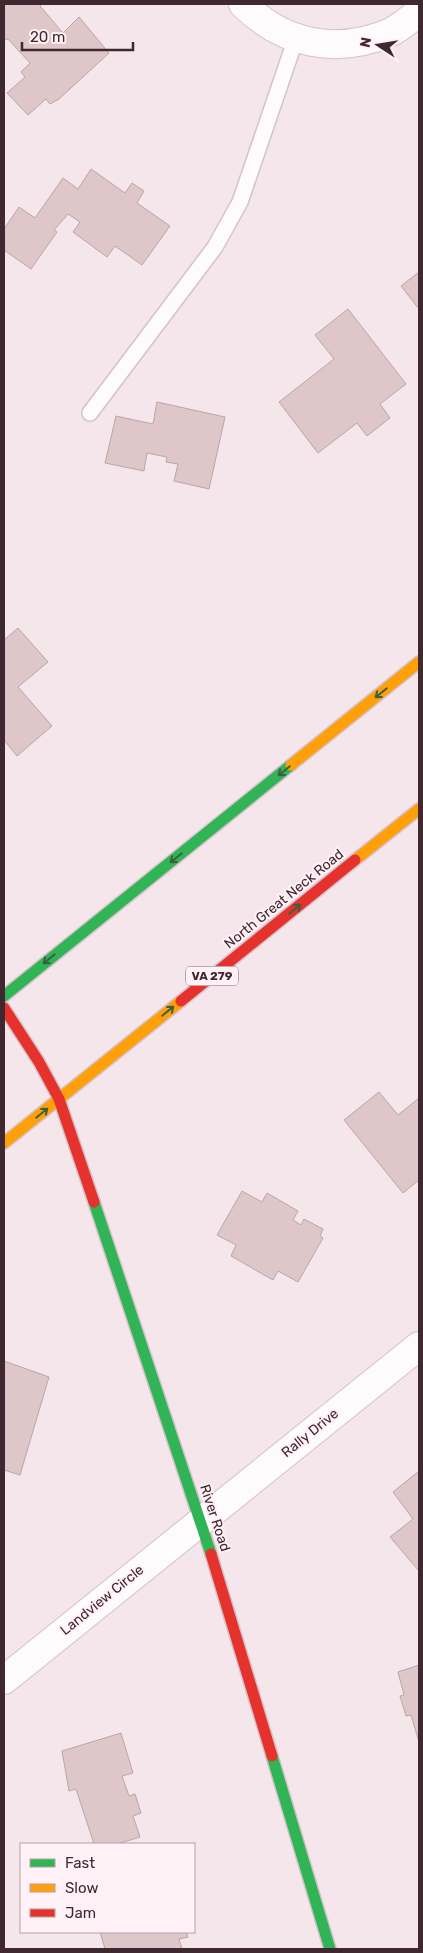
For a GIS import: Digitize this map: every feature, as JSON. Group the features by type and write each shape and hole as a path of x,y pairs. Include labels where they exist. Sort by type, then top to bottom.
{"main road":[{"path":"4,996 419,662"},
{"name":"North Great Neck Road","path":"4,1143 419,809"},
{"name":"River Road","path":"4,1008 39,1062 60,1099 201,1521 330,1949"}],"street":[{"path":"243,4 256,17 284,34 309,42 342,44 368,40 393,31 419,12"},
{"name":"Rally Drive","path":"201,1521 419,1346"},
{"name":"Landview Circle","path":"4,1680 201,1521"}],"lane":[{"path":"90,413 215,247 240,202 296,38"}],"building":[{"path":"4,4 42,4 40,6 63,33 79,17 109,53 59,99 50,104 46,99 28,115 7,93 25,77 21,72 30,63 8,39 4,40"},
{"path":"91,169 125,193 132,183 144,191 137,203 170,226 142,265 115,246 107,257 73,232 80,222 68,214 54,230 57,232 31,269 4,250 4,229 19,207 35,218 63,178 78,189"},
{"path":"419,272 419,309 401,286"},
{"path":"348,309 406,384 380,404 390,418 367,436 357,423 318,453 279,402 334,359 315,335"},
{"path":"157,402 225,417 209,489 174,481 178,464 166,462 167,457 147,453 144,471 105,463 116,416 153,424"},
{"path":"18,628 48,662 18,687 52,726 17,756 4,740 4,640"},
{"path":"379,1092 398,1115 419,1098 419,1180 403,1193 344,1120"},
{"path":"242,1191 262,1202 267,1193 298,1211 293,1220 301,1225 304,1219 323,1229 320,1236 323,1238 298,1282 278,1271 273,1280 231,1256 236,1245 217,1235"},
{"path":"4,1361 49,1377 20,1475 4,1470"},
{"path":"419,1471 419,1571 390,1537 413,1519 393,1492"},
{"path":"419,1665 419,1742 411,1715 406,1716 400,1696 404,1695 398,1672"},
{"path":"121,1733 133,1773 122,1776 129,1796 135,1794 141,1813 133,1816 140,1837 120,1843 94,1843 76,1789 69,1791 62,1751"},
{"path":"100,1933 186,1933 188,1937 179,1939 182,1949 105,1949"}],"traffic: fast":[{"path":"4,996 291,765"},
{"path":"94,1202 211,1554"},
{"path":"272,1756 330,1949"}],"traffic: slow":[{"path":"291,765 419,662"},
{"path":"355,860 419,809"},
{"path":"4,1143 181,1001"}],"traffic: jam":[{"path":"181,1001 355,860"},
{"path":"4,1008 39,1062 59,1099 94,1202"},
{"path":"211,1554 272,1756"}]}
